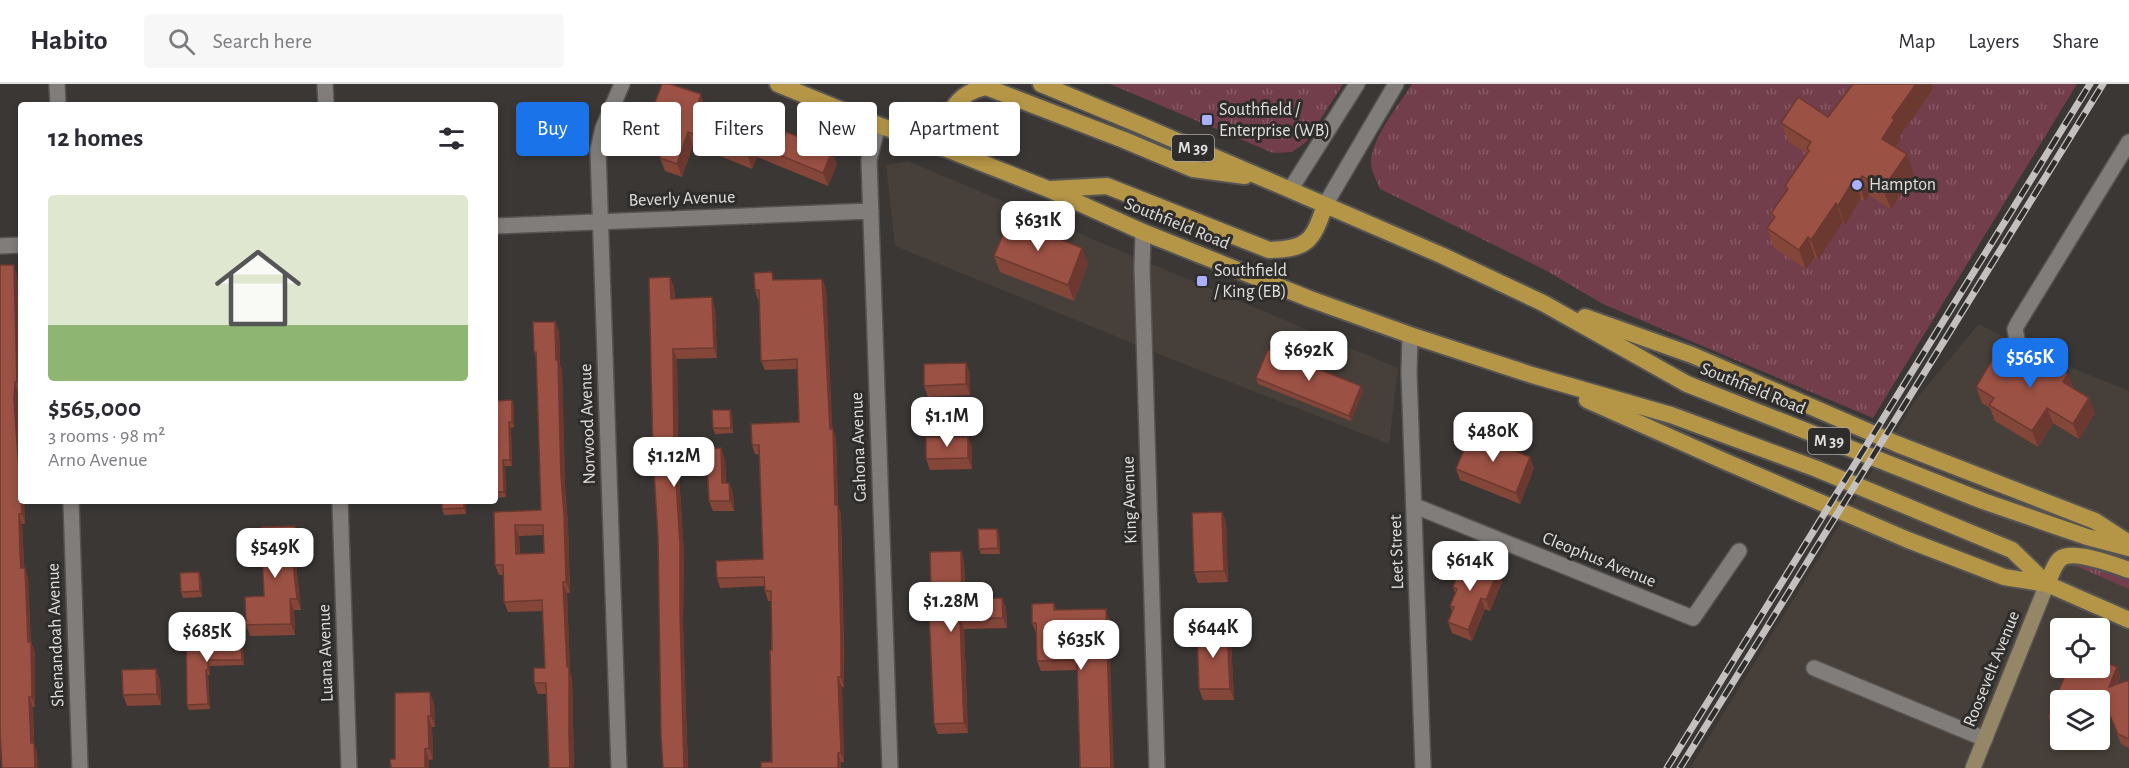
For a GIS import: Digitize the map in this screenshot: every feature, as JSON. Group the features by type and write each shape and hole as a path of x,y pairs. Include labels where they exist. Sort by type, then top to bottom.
{"highway":[{"name":"Southfield Road","path":"778,84 889,129"},
{"name":"Southfield Road","path":"1041,84 1441,255 1543,303 1687,384 1983,501 2086,537 2129,548"},
{"path":"957,102 970,91 986,87 1193,169 1264,178"},
{"name":"Southfield Road","path":"964,156 1048,189 1143,232 1310,299 1532,375 1671,415 1817,469 2012,550 2047,584"},
{"path":"1048,189 1107,186 1269,250 1287,250 1301,246 1313,236 1325,205"},
{"name":"Southfield Road","path":"1543,303 1692,355 1897,444 2095,521 2129,543"},
{"name":"Southfield Road","path":"1532,375 1908,540 2004,577 2047,584 2129,620"},
{"path":"2047,584 2062,556 2098,560 2129,570"}],"main road":[{"name":"Roosevelt Avenue","path":"1973,768 2047,584"}],"street":[{"path":"57,84 58,102"},
{"path":"326,84 326,102"},
{"name":"Norwood Avenue","path":"619,768 598,150 600,136 622,84"},
{"path":"1290,190 1357,84"},
{"path":"1325,205 1396,84"},
{"name":"Gahona Avenue","path":"878,125 869,160 890,768"},
{"path":"2018,345 2015,329 2018,323 2129,142"},
{"name":"Beverly Avenue","path":"498,226 871,211"},
{"name":"King Avenue","path":"1143,232 1142,268 1157,768"},
{"path":"0,246 18,245"},
{"name":"Leet Street","path":"1410,335 1409,373 1423,768"},
{"name":"Shenandoah Avenue","path":"71,504 80,768"},
{"name":"Luana Avenue","path":"340,504 349,768"},
{"name":"Cleophus Avenue","path":"1415,506 1693,618 1738,551"},
{"path":"1814,668 1985,739"}],"shaded area":[{"path":"908,161 1398,368 1389,444 1171,359 895,246 886,165"},
{"path":"1979,324 2033,352 2129,391 2129,768 1690,768 1917,398"}],"green space":[{"path":"1110,84 1343,84 1306,142 1292,152 1273,153"},
{"path":"1412,84 2077,84 1873,418 1603,304 1545,270 1380,189 1371,166 1372,153 1393,112"},
{"path":"2079,561 2129,579 2129,589 2069,563"}],"building":[{"path":"662,84 670,84 701,94 698,102 693,102 693,134 688,132 681,152 681,102 655,102"},
{"name":"Hampton","path":"1853,84 1916,84 1892,118 1894,120 1882,139 1907,154 1883,189 1862,176 1858,182 1854,179 1838,206 1836,203 1811,240 1808,237 1799,250 1767,228 1775,217 1771,213 1788,189 1785,186 1809,151 1807,148 1811,142 1781,123 1798,97 1828,117"},
{"path":"786,132 797,136 797,156 830,156 823,173 782,156 785,156"},
{"path":"661,156 680,156 677,164 660,158"},
{"path":"1009,219 1082,248 1068,285 994,256"},
{"path":"0,265 14,265 17,382 15,382 14,399 18,456 18,504 21,504 22,514 19,514 20,554 21,568 25,568 28,642 31,642 32,697 29,697 31,743 34,743 35,768 2,768 0,732"},
{"path":"772,272 773,280 822,279 830,429 833,429 835,505 838,505 841,677 838,677 841,753 838,753 838,768 761,768 761,762 772,762 771,591 765,591 764,577 717,578 716,561 763,559 759,445 752,445 751,424 799,422 797,359 761,361 759,290 755,290 754,273"},
{"path":"670,277 671,299 712,297 714,348 673,349 674,450 721,448 722,483 729,483 730,501 709,501 707,463 675,465 680,544 684,768 663,768 661,736 658,537 653,455 649,278"},
{"path":"533,322 555,322 564,514 566,582 563,582 567,667 569,667 570,768 549,768 546,683 534,683 534,668 545,668 542,600 504,602 503,565 495,565 494,512 541,510 536,352 534,352","holes":["515,525 543,525 544,553 516,554"]},
{"path":"2024,348 2068,374 2063,382 2089,398 2073,424 2047,408 2032,431 1989,405 1994,398 1976,387 1998,350 2016,361"},
{"path":"1268,349 1361,386 1349,416 1256,378"},
{"path":"966,363 966,384 924,386 924,364"},
{"path":"512,400 512,422 509,422 510,460 503,460 504,492 498,492 498,401"},
{"path":"712,410 730,410 731,428 713,428"},
{"path":"1471,433 1530,457 1516,493 1456,469"},
{"path":"926,437 968,437 968,458 926,459"},
{"path":"442,504 464,504 464,508 442,509"},
{"path":"1222,512 1224,571 1194,572 1192,513"},
{"path":"295,526 295,545 291,545 297,599 290,599 291,624 246,625 245,597 264,596 261,527"},
{"path":"978,529 997,529 998,548 979,549"},
{"path":"961,551 962,599 1002,598 1003,618 960,619 964,723 934,724 928,589 931,589 930,552"},
{"path":"1465,558 1498,571 1486,600 1481,598 1468,630 1448,622 1454,607 1450,606 1457,589 1453,587"},
{"path":"199,572 200,591 181,592 180,573"},
{"path":"1054,603 1054,610 1106,609 1111,768 1080,768 1077,660 1037,661 1036,623 1032,623 1032,604"},
{"path":"193,617 194,637 172,638 171,618"},
{"path":"1227,629 1230,689 1199,689 1197,630"},
{"path":"241,637 242,660 208,660 208,670 206,670 208,704 187,705 186,639"},
{"path":"2110,664 2117,667 2109,687 2129,680 2129,739 2118,734 2110,716 2110,690 2059,690 2064,678 2110,678"},
{"path":"156,669 157,694 123,695 122,670"},
{"path":"430,692 429,748 425,749 425,768 391,768 390,759 395,759 395,693"}],"railway":[{"path":"1667,768 2090,84"},
{"path":"1680,768 2103,84"}],"place":[{"name":"Southfield / Enterprise (WB)","path":"1207,120"},
{"name":"Hampton","path":"1857,185"},
{"name":"Southfield / King (EB)","path":"1202,281"}]}
